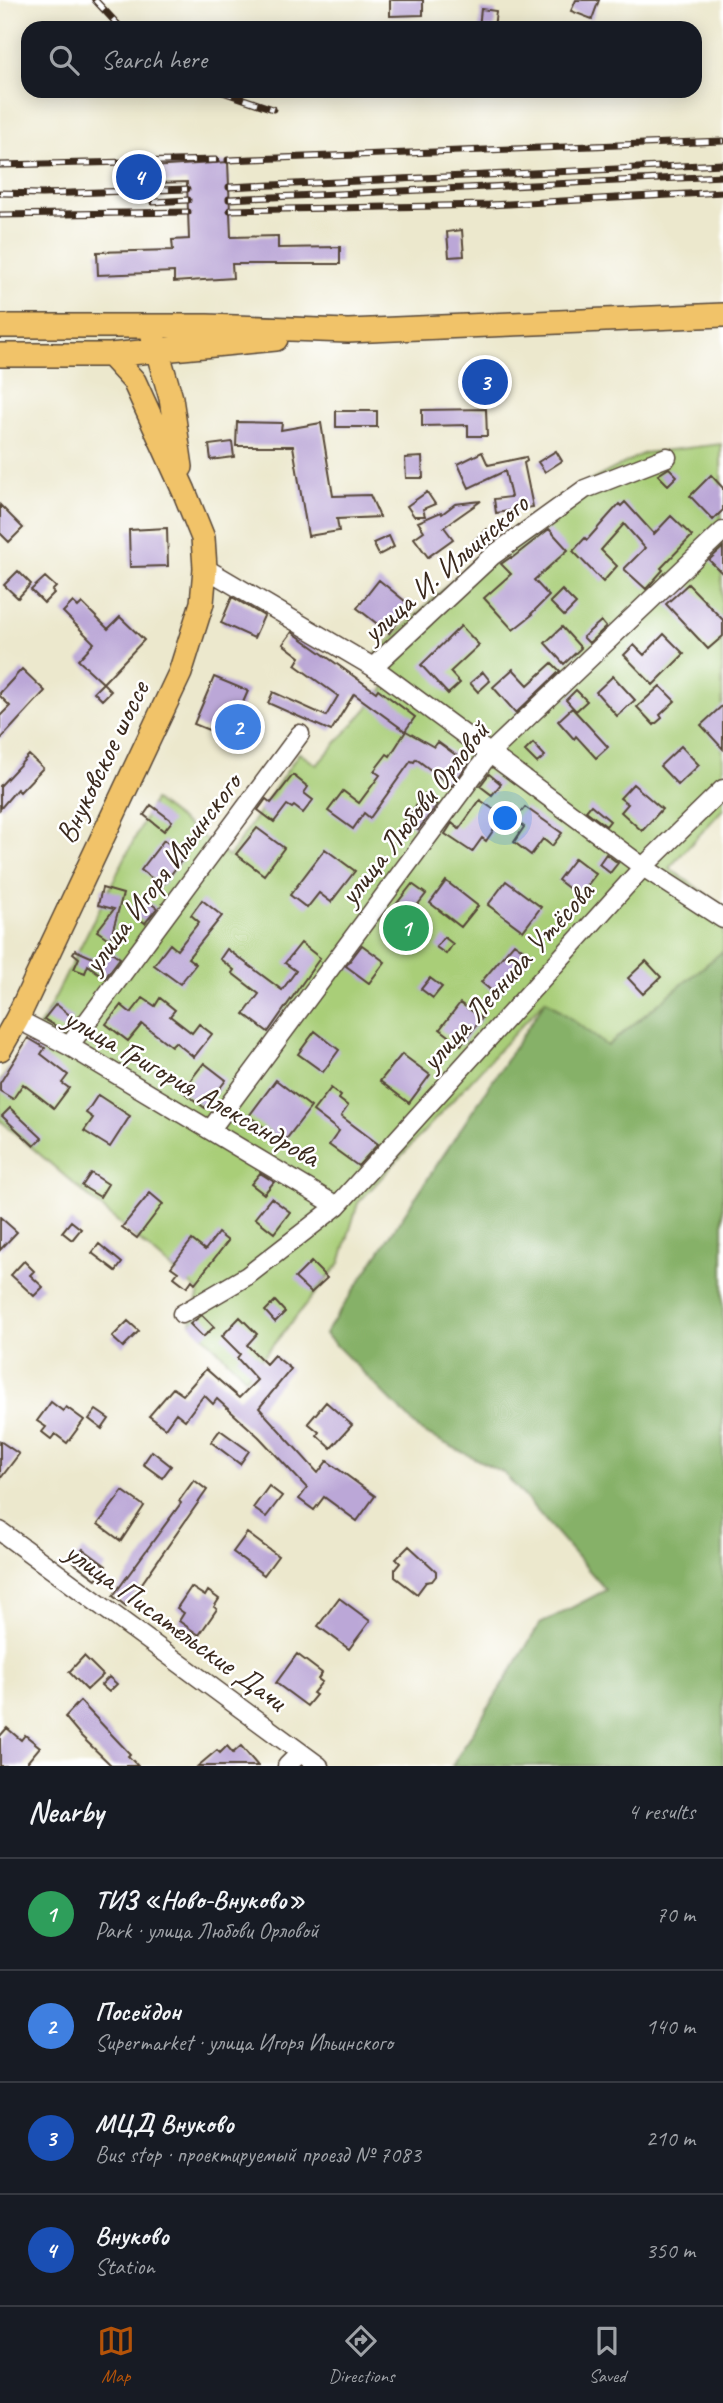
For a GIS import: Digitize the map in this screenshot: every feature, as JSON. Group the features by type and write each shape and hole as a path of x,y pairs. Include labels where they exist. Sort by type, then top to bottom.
{"main road":[{"path":"0,355 110,355 348,331 723,315"},
{"name":"Внуковское шоссе","path":"149,326 149,351 171,398 184,491"},
{"path":"0,327 207,326 348,331"},
{"path":"134,382 149,351"},
{"name":"Внуковское шоссе","path":"0,1049 17,1019 180,673 199,616 205,568 203,538 134,382 110,355"}],"street":[{"name":"улица И. Ильинского","path":"373,667 492,556 585,488 667,457"},
{"name":"улица Любови Орловой","path":"211,1129 490,752 723,531"},
{"path":"205,568 373,667 642,867 723,919"},
{"name":"улица Игоря Ильинского","path":"69,1046 300,734"},
{"name":"улица Леонида Утёсова","path":"182,1314 247,1276 337,1206 642,867 723,789"},
{"name":"улица Григория Александрова","path":"17,1019 69,1046 337,1206"},
{"name":"улица Писательские Дачи","path":"0,1531 294,1759 318,1766"}],"green space":[{"path":"721,444 723,809 669,868 723,906 723,951 607,1046 545,1000 358,1203 340,1263 246,1378 191,1323 199,1292 0,1120 0,1082 44,1019 154,800 229,857 299,753 317,765 385,688 375,654 480,554 563,495 644,453"},
{"path":"723,951 723,1766 452,1766 540,1624 606,1590 504,1473 422,1432 325,1334 546,1000 607,1046"}],"building":[{"path":"390,0 423,0 423,15 390,16"},
{"path":"576,0 599,0 592,19 571,11"},
{"path":"481,9 496,11 495,21 480,21"},
{"path":"228,162 231,237 278,236 278,248 340,247 340,264 232,264 233,278 174,282 174,272 98,275 97,252 173,250 172,240 189,239 187,182 122,184 121,169"},
{"path":"462,230 464,256 449,257 447,232"},
{"path":"486,409 487,436 468,436 468,425 422,426 422,410"},
{"path":"336,411 377,411 377,427 336,427"},
{"path":"237,422 282,423 281,430 321,423 333,496 370,495 380,517 337,519 339,531 308,536 293,446 236,446"},
{"path":"232,442 234,457 211,460 209,445"},
{"path":"556,451 562,461 545,472 538,462"},
{"path":"482,452 488,465 526,457 527,461 524,463 533,507 496,513 494,499 511,497 505,471 469,488 458,464"},
{"path":"422,457 423,478 406,478 405,458"},
{"path":"669,468 677,476 668,485 658,475"},
{"path":"711,475 723,488 723,510 713,520 690,496"},
{"path":"427,492 435,504 423,509 425,516 414,516 407,506"},
{"path":"481,501 444,527 453,539 428,557 414,538 424,531 418,522 441,512 442,514 455,504"},
{"path":"625,502 654,534 671,516 692,536 661,568 663,570 646,589 624,569 645,548 624,524 601,550 617,566 603,582 573,551 585,538 587,540 619,504 621,506"},
{"path":"0,505 23,528 9,542 0,533"},
{"path":"167,528 168,566 130,567 129,530"},
{"path":"487,529 495,540 482,549 474,540"},
{"path":"549,529 568,550 534,580 549,596 532,615 513,630 484,598 511,574 501,564"},
{"path":"389,536 394,547 379,555 373,543"},
{"path":"723,547 723,574 709,560"},
{"path":"18,571 31,584 18,598 4,585"},
{"path":"45,577 56,587 44,603 31,590"},
{"path":"379,580 411,606 389,633 357,608"},
{"path":"688,584 723,620 723,636 708,649 666,604"},
{"path":"562,590 576,604 564,616 550,602"},
{"path":"232,597 264,616 254,638 221,623"},
{"path":"73,602 78,607 82,603 108,629 120,617 144,640 103,683 78,660 94,643 63,612"},
{"path":"601,621 606,627 589,643 583,637"},
{"path":"461,626 479,645 450,672 460,683 448,694 421,665"},
{"path":"562,627 581,648 564,664 545,643"},
{"path":"292,632 415,717 405,731 354,694 331,731 268,703 273,692 326,716 338,696 295,665 300,657 283,644"},
{"path":"664,634 684,654 653,685 624,655 634,645 644,655"},
{"path":"552,663 560,671 516,713 493,687 513,669 528,685"},
{"path":"22,669 45,691 0,740 0,716 10,706 0,693"},
{"path":"483,672 490,681 478,692 470,683"},
{"path":"613,676 635,700 617,716 596,692"},
{"path":"214,677 248,691 238,714 249,719 236,752 222,746 226,737 194,724"},
{"path":"103,683 111,691 102,700 94,692"},
{"path":"660,686 675,701 654,725 637,707"},
{"path":"576,690 587,701 576,711 566,700"},
{"path":"723,705 723,749 701,725"},
{"path":"572,708 608,747 596,758 558,721"},
{"path":"406,731 434,747 438,742 468,764 452,786 416,759 411,761 370,818 364,813 353,829 328,811 343,791 359,803 380,775 374,771 387,754 390,756"},
{"path":"533,743 545,756 537,763 525,751"},
{"path":"681,746 699,765 678,785 660,766"},
{"path":"29,755 43,768 20,792 17,789 0,809 0,786"},
{"path":"489,774 501,784 492,795 480,786"},
{"path":"293,775 308,787 304,793 313,800 303,813 294,806 292,808 287,805 274,822 258,810 266,799 271,803"},
{"path":"633,784 662,809 642,831 621,812 628,804 620,798"},
{"path":"425,795 437,805 418,830 404,820"},
{"path":"480,800 503,816 486,841 482,838 472,852 445,834 452,823 459,829"},
{"path":"151,805 172,821 164,831 144,815"},
{"path":"591,805 610,821 606,826 586,811"},
{"path":"525,807 562,833 552,846 543,839 531,855 514,842 524,827 515,820"},
{"path":"257,828 284,848 264,875 236,854"},
{"path":"164,840 185,856 162,886 141,870"},
{"path":"325,849 355,871 331,902 319,893 307,908 290,895"},
{"path":"606,854 618,863 610,873 599,864"},
{"path":"575,858 596,874 579,896 558,880"},
{"path":"446,881 478,906 461,927 430,903"},
{"path":"506,881 541,907 523,931 488,905"},
{"path":"412,884 426,894 405,921 391,911"},
{"path":"102,888 123,894 110,940 97,931 114,909 98,905"},
{"path":"202,900 222,916 188,958 196,964 180,984 154,965 170,944 177,950 199,922 191,915"},
{"path":"147,901 157,908 145,923 136,916"},
{"path":"444,937 453,944 446,954 436,947"},
{"path":"301,943 320,958 268,1032 244,1014 259,994 232,973 234,970 220,959 227,949 282,990 296,971 285,963"},
{"path":"514,943 532,956 498,996 481,982"},
{"path":"362,945 385,962 369,983 346,966"},
{"path":"75,950 100,961 109,950 120,958 105,978 88,965 85,973 74,969 79,958 73,953"},
{"path":"646,961 661,977 643,994 628,978"},
{"path":"430,978 442,987 433,998 421,989"},
{"path":"143,998 155,1006 160,998 175,1010 170,1016 192,1033 199,1024 212,1034 194,1057 175,1042 171,1046 142,1024 128,1041 106,1024 121,1005 131,1013"},
{"path":"460,1003 482,1018 461,1045 440,1029"},
{"path":"56,1004 73,1018 63,1030 44,1019"},
{"path":"315,1031 339,1050 323,1072 298,1054"},
{"path":"28,1038 45,1048 41,1054 68,1075 62,1083 69,1088 54,1108 23,1084 13,1099 0,1091 0,1083"},
{"path":"402,1054 430,1075 409,1103 380,1081"},
{"path":"204,1063 226,1080 205,1108 182,1091"},
{"path":"276,1080 311,1107 284,1142 249,1116"},
{"path":"331,1088 348,1106 341,1116 378,1144 358,1166 329,1145 339,1131 313,1111"},
{"path":"98,1095 130,1116 110,1147 84,1131 93,1118 86,1113"},
{"path":"10,1108 42,1138 34,1146 2,1116"},
{"path":"91,1173 108,1184 100,1197 82,1186"},
{"path":"260,1173 274,1182 264,1194 251,1184"},
{"path":"150,1193 163,1204 137,1238 122,1227"},
{"path":"271,1198 290,1212 274,1233 255,1218"},
{"path":"0,1217 17,1232 0,1250"},
{"path":"71,1221 81,1229 72,1240 62,1232"},
{"path":"218,1233 228,1241 195,1283 192,1280 187,1287 174,1277 178,1272 171,1267 192,1240 205,1250"},
{"path":"99,1244 122,1263 116,1271 92,1253"},
{"path":"24,1261 34,1271 30,1275 43,1287 34,1296 11,1275"},
{"path":"311,1262 327,1278 311,1293 295,1278"},
{"path":"275,1301 285,1312 275,1322 265,1311"},
{"path":"202,1315 214,1327 203,1337 190,1324"},
{"path":"240,1317 257,1334 247,1345 266,1364 274,1355 291,1369 259,1408 318,1473 327,1461 375,1496 357,1521 324,1497 314,1510 299,1499 307,1488 259,1437 217,1399 213,1404 204,1395 185,1420 176,1413 165,1428 149,1416 173,1388 183,1395 206,1369 239,1398 257,1380 237,1358 240,1354 222,1336"},
{"path":"128,1321 139,1331 123,1347 112,1337"},
{"path":"51,1402 63,1411 66,1407 84,1420 67,1443 55,1434 51,1439 42,1432 46,1427 37,1421"},
{"path":"326,1402 352,1425 331,1448 308,1423"},
{"path":"96,1410 109,1419 102,1429 89,1419"},
{"path":"220,1430 249,1451 240,1464 211,1442"},
{"path":"0,1441 19,1454 0,1479"},
{"path":"152,1451 171,1466 162,1478 143,1464"},
{"path":"194,1480 207,1490 126,1606 113,1596 181,1503 179,1501"},
{"path":"269,1486 282,1496 266,1517 253,1508"},
{"path":"123,1491 144,1506 121,1541 98,1524"},
{"path":"247,1533 278,1556 264,1575 233,1552"},
{"path":"409,1546 436,1571 432,1581 426,1582 417,1594 395,1577 395,1569 400,1563 396,1559"},
{"path":"83,1549 106,1566 96,1579 73,1562"},
{"path":"191,1587 205,1596 208,1591 219,1599 214,1607 217,1609 199,1635 179,1621 184,1613 177,1608"},
{"path":"339,1598 370,1621 349,1649 318,1626"},
{"path":"297,1654 322,1673 318,1679 322,1682 307,1706 276,1683"},
{"path":"84,1656 103,1675 87,1690 69,1672"},
{"path":"109,1677 117,1684 109,1692 101,1685"},
{"path":"80,1701 138,1766 112,1766 81,1736 65,1717"},
{"path":"7,1728 21,1740 25,1735 40,1747 24,1766 0,1766 0,1736"},
{"path":"227,1746 233,1753 241,1746 258,1766 198,1766 217,1750 220,1753"}],"railway":[{"path":"95,0 114,21"},
{"path":"241,98 273,109"},
{"path":"228,160 723,141"},
{"path":"0,165 216,160"},
{"path":"229,187 723,164"},
{"path":"229,199 723,176"},
{"path":"0,193 187,189"},
{"path":"230,210 489,205 723,192"},
{"path":"153,202 188,200"},
{"path":"0,215 188,212"}],"place":[{"name":"Внуково","path":"139,177"},
{"name":"МЦД Внуково","path":"485,382"},
{"name":"Посейдон","path":"238,727"},
{"name":"ТИЗ «Ново-Внуково»","path":"406,928"}]}
